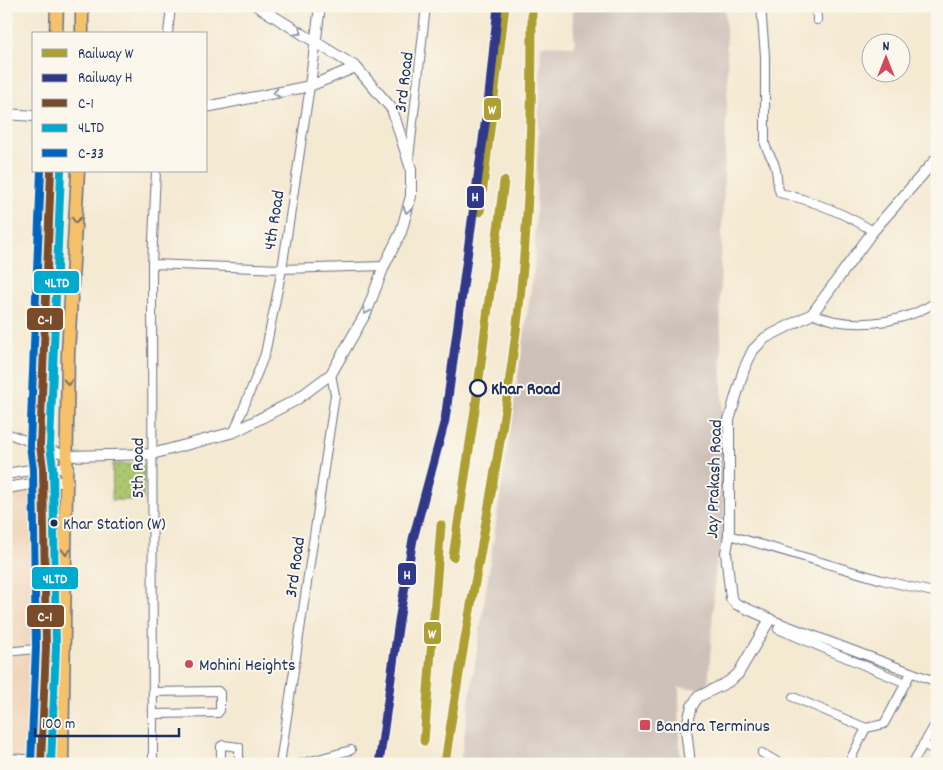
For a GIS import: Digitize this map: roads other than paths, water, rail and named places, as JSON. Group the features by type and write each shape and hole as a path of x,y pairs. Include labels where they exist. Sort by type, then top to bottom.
{"main road":[{"path":"56,32 57,6"},
{"path":"82,6 82,32"},
{"path":"41,762 46,647 44,482 40,446 51,172"},
{"path":"62,762 68,482 68,353 78,172"}],"street":[{"path":"168,32 171,6"},
{"path":"6,474 68,462 152,454 234,432 296,400 331,374 367,311 384,266 401,232 411,196 411,169 392,109 356,67 257,6"},
{"name":"4th Road","path":"234,432 264,354 282,269 310,86 320,6"},
{"name":"3rd Road","path":"409,162 426,6"},
{"path":"761,6 765,56 765,144 766,152 774,162 780,193 829,208 850,217 873,231"},
{"path":"816,6 817,20"},
{"path":"208,107 310,86 356,67"},
{"path":"6,114 32,116"},
{"name":"Jay Prakash Road","path":"937,158 873,231 812,314 765,338 753,350 744,369 729,420 729,535 726,553 731,598 736,604 770,619 937,682"},
{"name":"5th Road","path":"153,764 152,264 156,172"},
{"path":"152,264 282,269 384,266"},
{"path":"812,314 834,321 866,323 908,316 937,302"},
{"name":"3rd Road","path":"280,764 335,395 331,374"},
{"path":"6,433 40,446 68,462"},
{"path":"6,488 44,482 68,482"},
{"path":"729,535 882,580 937,594"},
{"path":"690,764 686,729 692,706 698,697 728,682 738,674 770,619"},
{"path":"778,629 906,683"},
{"path":"6,652 64,646"},
{"path":"793,697 866,728 884,724 911,673"},
{"path":"153,692 218,691 220,693 220,710 218,713 153,714"},
{"path":"912,764 937,721"},
{"path":"852,762 866,728"},
{"path":"923,744 937,752"},
{"path":"221,764 221,746 223,745 239,747 239,764"},
{"path":"300,764 351,750"},
{"path":"762,754 781,764"},
{"path":"6,758 62,762"}],"rail line":[{"name":"H","path":"379,764 399,621 413,539 445,420 489,95 498,6"},
{"name":"W","path":"480,212 505,6"},
{"name":"W","path":"445,764 509,386 521,291 529,169 532,6"},
{"name":"W","path":"453,557 476,403 504,181"},
{"name":"W","path":"424,741 441,525"}],"place":[{"name":"Khar Road","path":"478,388"},
{"name":"Khar Station (W)","path":"54,523"},
{"name":"Mohini Heights","path":"189,664"},
{"name":"Bandra Terminus","path":"645,725"}]}
